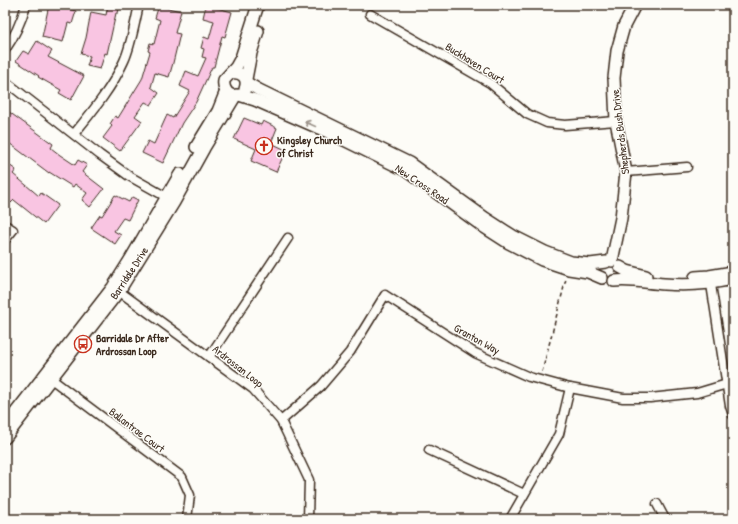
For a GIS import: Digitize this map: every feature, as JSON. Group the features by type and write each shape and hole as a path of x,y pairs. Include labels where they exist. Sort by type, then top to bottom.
{"street":[{"path":"5,50 13,39 26,5"},
{"path":"74,134 112,84 125,60 139,5"},
{"path":"258,5 241,58 231,73 228,74 224,80 224,87 233,94 245,90 251,53 265,5"},
{"name":"Shepherds Bush Drive","path":"613,263 621,218 626,172 616,121 614,78 616,51 624,26 635,5"},
{"name":"Buckhaven Court","path":"370,14 490,83 527,114 547,123 566,125 616,121"},
{"path":"231,73 235,72 241,74 246,81"},
{"path":"5,81 100,156 129,176 170,200"},
{"name":"New Cross Road","path":"246,81 259,90 409,163 485,218 513,236 545,252 577,262 590,264 613,263 632,273 655,278 710,280 733,272"},
{"name":"New Cross Road","path":"233,94 255,100 328,132 405,170 481,225 509,243 542,260 569,269 588,272 602,278"},
{"name":"Barridale Drive","path":"5,426 48,376 116,289 170,200 204,148 233,94"},
{"path":"626,172 686,167"},
{"path":"5,225 13,230 5,240"},
{"path":"209,357 288,238"},
{"path":"613,263 621,274 617,280 614,281 608,282 602,278 600,275 600,269 613,263"},
{"name":"New Cross Road","path":"614,281 626,280 666,284 733,279"},
{"path":"710,280 730,406 733,415"},
{"name":"Ardrossan Loop","path":"116,289 253,389 281,421 309,480 308,519"},
{"name":"Granton Way","path":"281,421 321,386 350,352 385,295 475,353 529,377 570,388 623,398 650,398 697,393 727,384"},
{"name":"Barridale Drive","path":"5,438 48,376"},
{"name":"Ballantrae Court","path":"48,376 182,477 190,495 187,519"},
{"path":"510,519 559,434 570,388"},
{"path":"429,450 524,494"},
{"path":"657,504 665,519"}],"path":[{"path":"540,380 569,269"}],"building":[{"path":"49,5 76,11 72,24 68,23 63,42 42,37"},
{"path":"108,5 120,5 118,13 116,13 107,54 105,53 100,69 87,66 90,56 81,54 91,12 106,15"},
{"path":"159,5 169,5 168,8 181,11 175,33 180,34 173,63 169,77 155,73 151,87 159,93 151,105 145,102 135,116 142,121 120,151 103,138 112,126 110,124 115,116 118,118 142,79 150,52 148,51 150,43 154,44 160,20 155,18"},
{"path":"206,5 232,12 225,37 222,36 214,67 212,67 196,102 182,123 163,163 142,153 148,141 154,144 167,115 173,118 190,91 180,86 186,71 198,76 206,58 202,57 204,49 201,48 204,37 209,39 214,21 203,18"},
{"path":"37,41 52,51 48,57 84,76 71,100 59,93 61,90 38,77 39,76 16,61 23,51 29,54"},
{"path":"5,109 53,144 51,148 60,155 75,165 78,160 87,165 82,172 104,189 90,207 82,200 87,193 75,184 73,187 49,173 5,140"},
{"name":"Kingsley Church of Christ","path":"244,118 261,125 263,121 277,128 271,143 286,150 276,172 251,161 256,149 234,139"},
{"path":"5,162 16,170 13,174 39,196 41,193 58,205 44,224 14,200 11,203 5,198"},
{"path":"115,195 129,202 132,197 138,200 128,220 123,218 114,231 121,235 115,244 91,228 100,215 102,216"}],"place":[{"name":"Kingsley Church of Christ","path":"264,146"},
{"name":"Barridale Dr After Ardrossan Loop","path":"83,344"}]}
